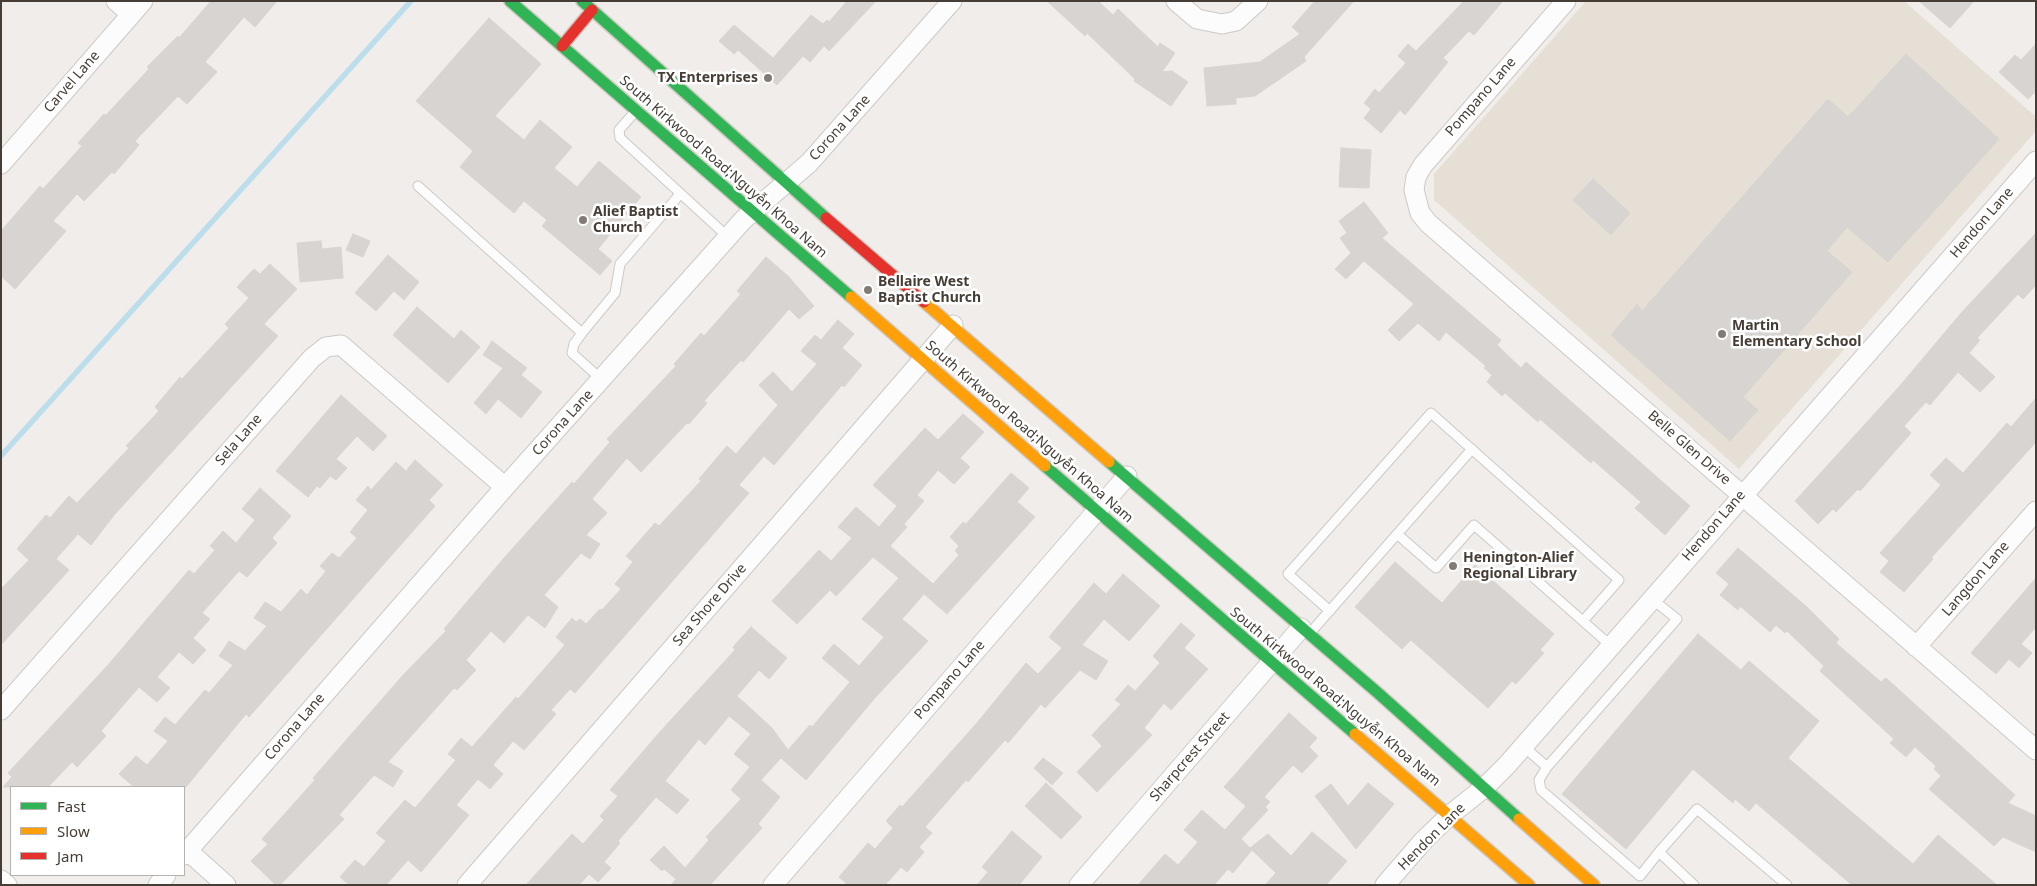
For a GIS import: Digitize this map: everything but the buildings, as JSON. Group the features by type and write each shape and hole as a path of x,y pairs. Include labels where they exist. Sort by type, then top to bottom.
{"main road":[{"name":"South Kirkwood Road;Nguyễn Khoa Nam","path":"510,1 1529,885"},
{"name":"South Kirkwood Road;Nguyễn Khoa Nam","path":"582,1 786,183 1485,787 1594,885"},
{"path":"562,46 592,10"}],"street":[{"path":"116,1 137,8"},
{"name":"Corona Lane","path":"186,853 505,487 751,211 786,183 825,146 952,1"},
{"path":"1176,1 1197,19 1222,24 1236,21 1258,1"},
{"name":"Pompano Lane","path":"1416,201 1414,190 1416,177 1423,165 1566,1"},
{"name":"Carvel Lane","path":"1,164 137,8"},
{"name":"Hendon Lane","path":"1385,885 1424,840 1450,815 1485,787 1523,746 2036,161"},
{"name":"Belle Glen Drive","path":"1416,201 1420,214 1428,223 2036,750"},
{"name":"Sea Shore Drive","path":"467,885 952,325"},
{"name":"Sela Lane","path":"1,710 312,358 326,347 342,345 505,487"},
{"name":"Pompano Lane","path":"773,885 1127,476"},
{"name":"Langdon Lane","path":"1916,647 2036,510"},
{"name":"Sharpcrest Street","path":"1079,885 1271,663 1305,631"},
{"path":"186,853 226,885"},
{"path":"1,880 7,885"}],"lane":[{"path":"636,110 619,130 620,138 728,237"},
{"path":"418,186 582,333"},
{"path":"601,379 572,353 574,344 615,293 620,264 680,194"},
{"path":"1330,611 1288,574 1431,413 1619,580 1583,621"},
{"path":"1305,631 1330,611 1472,449"},
{"path":"1397,534 1436,568 1474,525 1610,645"},
{"path":"1651,598 1677,619 1547,767 1539,780 1541,790 1640,876 1697,809 1787,885"},
{"path":"1523,746 1547,767"},
{"path":"1659,852 1691,884"}],"shaded area":[{"name":"Martin Elementary School","path":"1586,1 1904,1 2036,117 2036,131 1739,469 1434,200 1434,174"}],"waterway":[{"path":"1,456 411,1"}],"traffic: fast":[{"path":"510,1 851,297"},
{"path":"582,1 826,218"},
{"path":"1109,462 1378,693 1519,819"},
{"path":"1045,466 1355,734"}],"traffic: slow":[{"path":"851,297 1045,466"},
{"path":"924,302 1109,462"},
{"path":"1355,734 1529,885"},
{"path":"1519,819 1594,885"}],"traffic: jam":[{"path":"562,46 592,10"},
{"path":"826,218 924,302"}],"place":[{"name":"TX Enterprises","path":"768,78"},
{"name":"Alief Baptist Church","path":"583,220"},
{"name":"Bellaire West Baptist Church","path":"868,290"},
{"name":"Martin Elementary School","path":"1722,334"},
{"name":"Henington-Alief Regional Library","path":"1453,566"}]}
